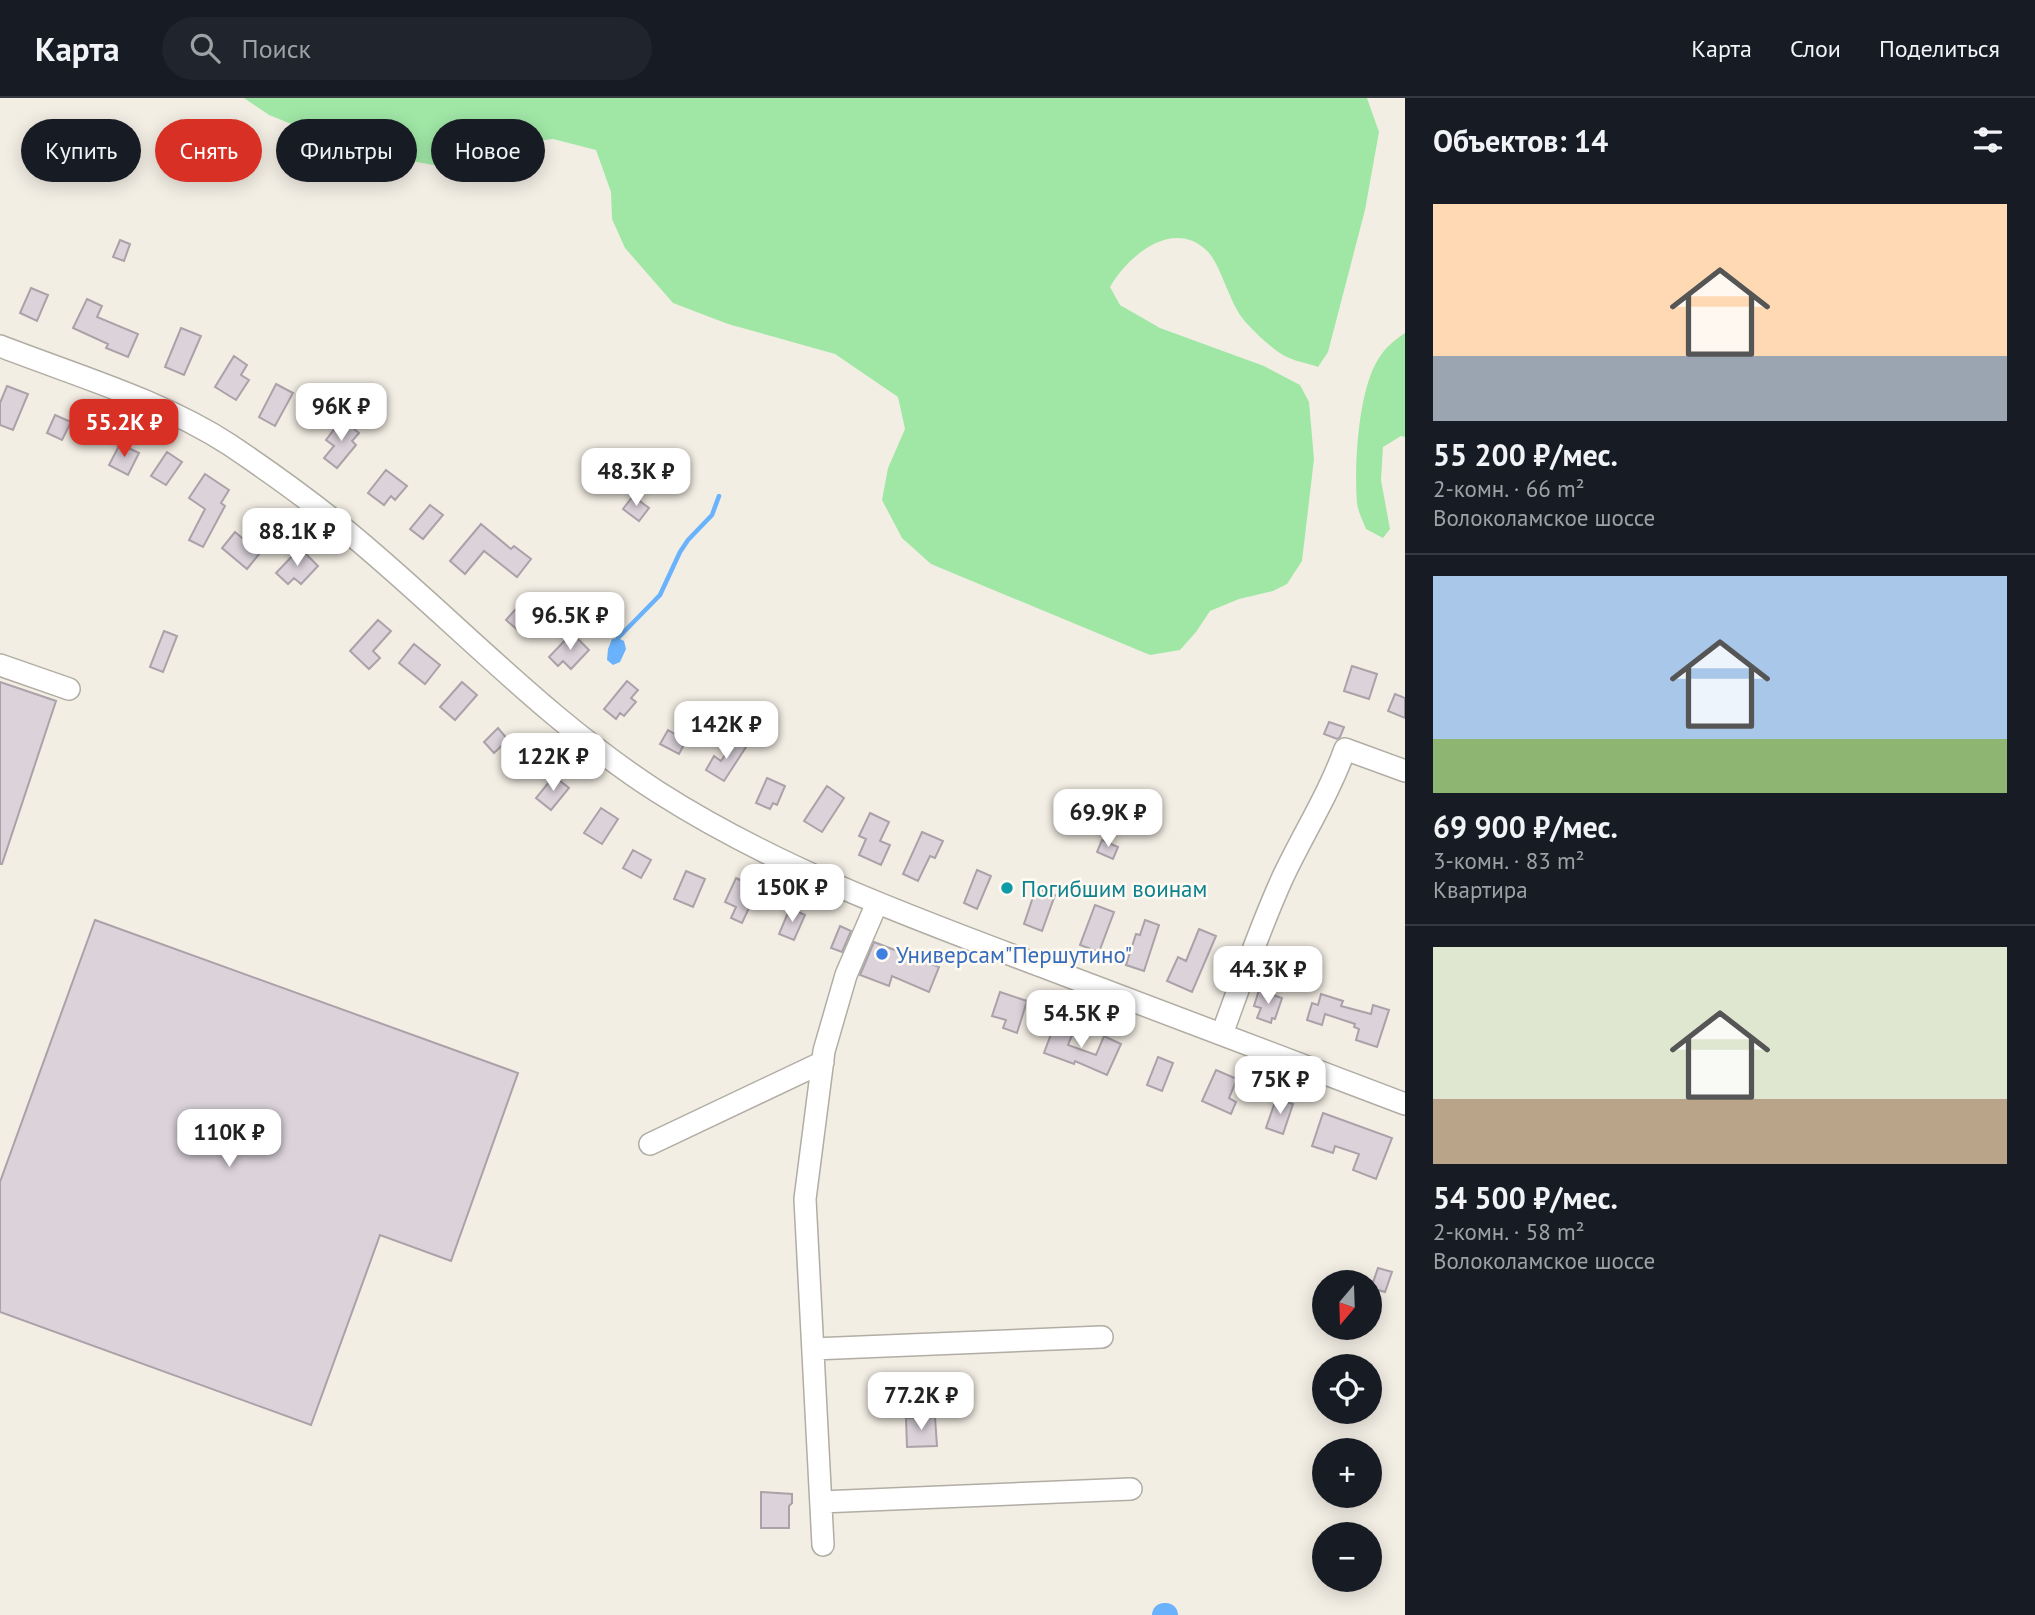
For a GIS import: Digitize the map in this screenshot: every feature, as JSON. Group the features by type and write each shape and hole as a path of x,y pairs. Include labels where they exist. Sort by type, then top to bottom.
{"street":[{"path":"0,346 157,408 226,442 279,478 355,537 543,706 653,789 755,848 877,903 1405,1104"},
{"path":"0,665 69,689"},
{"path":"1222,1034 1264,920 1338,769 1345,749 1405,771"},
{"path":"823,1545 805,1199 823,1062 846,975 877,903"},
{"path":"650,1144 823,1062"},
{"path":"813,1349 1102,1337"},
{"path":"821,1502 1131,1489"}],"green space":[{"path":"244,98 1367,98 1379,132 1365,210 1328,352 1318,367 1283,355 1256,333 1238,311 1210,255 1192,241 1178,238 1151,246 1127,264 1110,287 1120,305 1160,328 1264,366 1300,385 1309,402 1314,459 1302,561 1287,584 1210,611 1180,650 1150,655 931,564 902,538 882,500 888,468 905,429 898,397 835,354 728,324 673,303 625,248 612,219 611,192 596,150 553,139 545,140 545,119 431,119 431,165 417,162 417,119 279,119"},
{"path":"1405,333 1405,437 1401,436 1383,447 1381,480 1390,529 1383,538 1366,529 1358,506 1356,468 1359,426 1373,368 1386,349"}],"water":[{"path":"612,639 624,641 626,649 620,662 613,665 607,660 608,649"}],"building":[{"path":"120,240 130,244 124,261 113,257"},
{"path":"31,288 48,295 37,321 20,313"},
{"path":"87,299 102,306 97,317 138,334 128,357 106,348 108,344 73,328"},
{"path":"181,328 201,336 184,375 165,367"},
{"path":"234,356 247,365 241,375 249,380 236,400 215,387"},
{"path":"276,384 293,393 275,426 259,417"},
{"path":"7,386 28,394 13,430 0,425 0,403"},
{"path":"55,415 71,422 62,440 47,433"},
{"path":"342,419 359,433 352,441 356,445 337,468 324,458 334,446 326,440"},
{"path":"120,444 139,453 128,475 109,465"},
{"path":"167,452 182,462 166,485 151,476"},
{"path":"386,470 407,486 395,500 391,496 384,505 368,493"},
{"path":"205,474 229,490 221,503 225,506 203,547 189,540 205,509 189,498"},
{"path":"633,496 649,508 639,521 623,509"},
{"path":"430,505 443,515 423,539 410,529"},
{"path":"481,524 511,549 514,546 531,559 517,577 484,551 465,574 450,561"},
{"path":"235,532 260,553 247,569 222,548"},
{"path":"300,548 318,566 301,584 294,578 288,584 276,573"},
{"path":"530,593 539,600 523,619 534,628 526,637 506,620"},
{"path":"378,620 391,631 373,651 380,658 369,669 350,651"},
{"path":"164,631 177,636 163,672 150,667"},
{"path":"572,633 589,650 571,669 563,661 558,666 549,657"},
{"path":"414,644 440,665 425,684 399,663"},
{"path":"1352,666 1377,674 1369,699 1344,691"},
{"path":"627,681 638,690 631,698 636,702 624,716 620,713 616,719 604,709"},
{"path":"0,682 56,701 2,864 0,864"},
{"path":"462,682 477,695 455,720 440,707"},
{"path":"1395,694 1405,698 1405,718 1388,711"},
{"path":"682,722 693,728 679,754 660,744 668,730 675,734"},
{"path":"1329,722 1344,727 1337,739 1324,734"},
{"path":"498,728 508,740 494,753 484,742"},
{"path":"735,740 746,747 724,781 706,770 714,756 721,761"},
{"path":"554,776 569,788 551,810 536,798"},
{"path":"767,778 785,786 777,805 773,803 770,809 756,803"},
{"path":"827,786 844,798 822,832 804,821"},
{"path":"601,808 618,819 602,844 584,833"},
{"path":"870,813 889,822 880,841 890,845 881,865 859,855 866,839 859,836"},
{"path":"922,832 943,841 935,858 930,856 918,881 903,874"},
{"path":"1102,840 1118,847 1113,859 1097,852"},
{"path":"633,850 651,860 641,878 623,868"},
{"path":"977,870 991,876 977,909 964,903"},
{"path":"686,871 705,879 693,907 674,899"},
{"path":"736,878 758,889 742,923 731,918 736,907 725,902"},
{"path":"1036,888 1055,895 1042,931 1024,924"},
{"path":"1095,905 1114,912 1099,952 1080,945"},
{"path":"790,908 805,915 794,940 779,934"},
{"path":"95,920 518,1073 451,1261 380,1235 311,1425 0,1312 0,1182"},
{"path":"1145,920 1159,925 1144,971 1126,965 1136,934 1140,935"},
{"path":"840,926 851,931 842,952 831,948"},
{"path":"1199,929 1216,936 1192,992 1167,981 1178,957 1186,961"},
{"path":"874,942 939,967 929,992 892,976 889,986 860,975"},
{"path":"1259,990 1282,998 1271,1023 1257,1018 1261,1008 1254,1006"},
{"path":"1000,992 1027,1001 1017,1033 1003,1028 1006,1020 992,1016"},
{"path":"1321,994 1343,1001 1341,1006 1371,1014 1373,1005 1389,1010 1377,1047 1356,1040 1359,1029 1354,1027 1355,1024 1325,1014 1322,1025 1307,1020 1312,1003 1318,1005"},
{"path":"1056,1021 1075,1028 1068,1045 1096,1055 1104,1036 1121,1044 1107,1075 1075,1061 1074,1064 1044,1053"},
{"path":"1158,1057 1173,1063 1162,1091 1147,1085"},
{"path":"1216,1070 1237,1079 1229,1098 1236,1102 1231,1114 1202,1101"},
{"path":"1276,1099 1293,1104 1283,1134 1266,1128"},
{"path":"1323,1113 1392,1138 1376,1179 1353,1170 1359,1154 1335,1146 1333,1153 1312,1146"},
{"path":"1378,1268 1392,1272 1385,1292 1382,1291 1382,1270 1377,1270"},
{"path":"935,1417 937,1446 907,1447 906,1418"},
{"path":"761,1492 792,1494 789,1528 761,1528"}],"waterway":[{"path":"618,638 660,595 680,552 712,515 719,496"}],"place":[{"name":"Погибшим воинам","path":"1007,888"},
{"name":"Универсам\"Першутино\"","path":"882,954"}]}
